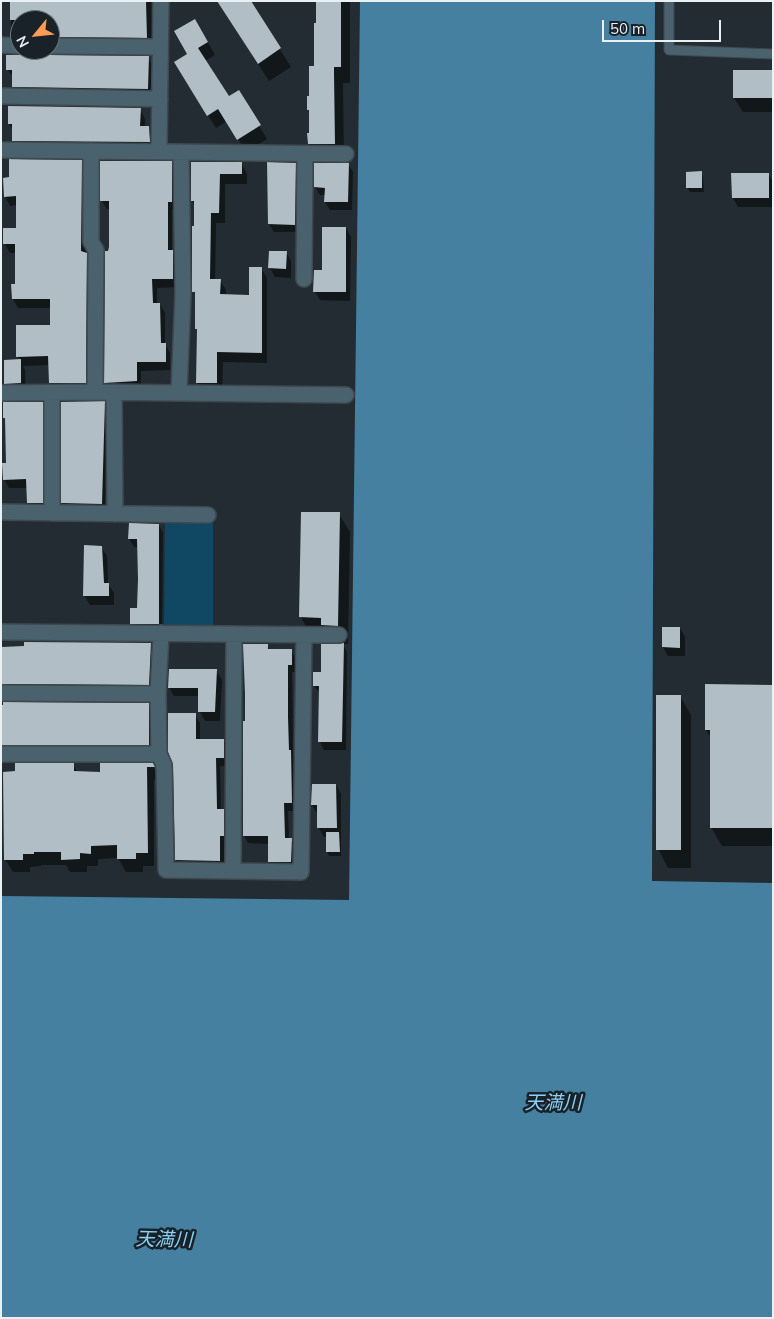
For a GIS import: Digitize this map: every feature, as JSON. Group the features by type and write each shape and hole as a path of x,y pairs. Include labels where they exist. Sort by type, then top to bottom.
{"street":[{"path":"159,152 161,1"},
{"path":"60,46 160,47"},
{"path":"1,96 160,99"},
{"path":"1,150 346,154"},
{"path":"90,151 92,242 96,250 95,392"},
{"path":"179,392 183,294 181,152"},
{"path":"304,280 305,154"},
{"path":"114,392 115,514"},
{"path":"1,394 179,392 346,395"},
{"path":"52,393 52,513"},
{"path":"1,512 208,515"},
{"path":"1,632 339,635"},
{"path":"160,633 159,754 164,764 166,870 300,872 304,635"},
{"path":"233,871 234,634"},
{"path":"1,694 158,694"},
{"path":"1,754 159,754"}],"lane":[{"path":"669,1 669,50 773,54"}],"shaded area":[{"path":"165,519 213,520 213,629 164,628"}],"water":[{"name":"天満川","path":"360,1 655,1 652,881 773,883 773,1318 1,1318 1,896 349,900"}],"building":[{"path":"10,1 146,1 147,38 60,37 60,10 10,10"},
{"path":"217,1 251,1 281,48 258,64"},
{"path":"316,1 341,1 341,67 334,67 335,144 308,144 309,110 307,110 307,96 309,96 309,66 314,66"},
{"path":"195,19 208,42 198,48 229,96 239,90 261,125 237,140 218,109 207,116 174,62 187,54 174,31"},
{"path":"6,55 10,55 10,60 60,60 60,55 149,56 148,89 12,87 12,70 6,70"},
{"path":"733,70 773,70 773,98 733,98"},
{"path":"8,106 141,108 140,126 149,126 150,142 12,141 12,124 8,124"},
{"path":"9,159 82,160 81,251 87,253 86,383 49,383 48,356 16,357 16,325 50,325 50,299 12,299 11,284 15,284 15,244 3,244 3,228 16,228 16,196 4,197 3,178 9,177"},
{"path":"100,161 172,161 172,202 168,202 168,250 173,250 173,279 152,279 153,303 160,303 161,343 166,343 166,362 137,362 137,381 104,383 105,251 108,251 109,247 109,201 100,201"},
{"path":"191,162 242,162 242,174 220,174 219,213 211,213 210,279 221,279 220,294 249,295 249,267 262,267 262,353 217,352 217,383 196,383 197,329 195,329 195,292 192,292 194,201 191,201"},
{"path":"267,162 296,163 295,225 268,224"},
{"path":"314,163 349,163 348,202 324,202 325,188 314,187"},
{"path":"702,171 702,188 686,188 686,172"},
{"path":"731,173 769,173 769,198 732,198"},
{"path":"322,227 346,227 346,292 313,292 314,270 322,270"},
{"path":"269,251 287,251 286,269 268,268"},
{"path":"21,359 21,383 4,384 4,360"},
{"path":"105,401 102,504 61,503 61,402"},
{"path":"3,402 43,402 43,503 27,503 26,479 3,480 2,463 6,463"},
{"path":"301,512 340,512 338,626 321,625 321,618 299,617"},
{"path":"129,523 159,524 159,624 130,624 130,608 137,608 138,579 137,539 128,539"},
{"path":"84,545 102,546 104,583 109,583 109,596 83,596"},
{"path":"662,627 680,627 680,648 662,647"},
{"path":"24,642 151,643 149,685 2,684 2,647 24,646"},
{"path":"344,643 342,742 318,742 319,686 313,686 313,672 321,672 321,644"},
{"path":"243,644 268,644 268,649 292,649 292,665 288,665 288,717 292,803 284,803 285,838 292,838 291,862 268,862 268,836 243,836 243,721 245,721 245,694"},
{"path":"169,669 217,669 215,712 198,712 198,688 168,688"},
{"path":"705,684 773,685 773,828 710,828 710,730 705,730"},
{"path":"656,695 681,695 681,850 656,850"},
{"path":"3,702 149,703 149,745 1,745 1,705 3,705"},
{"path":"168,713 196,713 196,739 224,739 224,758 216,758 217,809 224,809 224,836 220,836 220,861 175,860 173,765 168,752"},
{"path":"15,763 74,763 74,771 100,772 100,763 153,763 155,767 147,767 148,853 136,853 136,859 117,859 117,845 91,846 91,854 80,853 80,859 61,860 61,852 34,852 34,854 23,854 23,860 4,860 3,772 15,771"},
{"path":"312,784 336,784 337,828 317,828 317,805 311,805"},
{"path":"326,832 339,832 340,852 326,852"}]}
